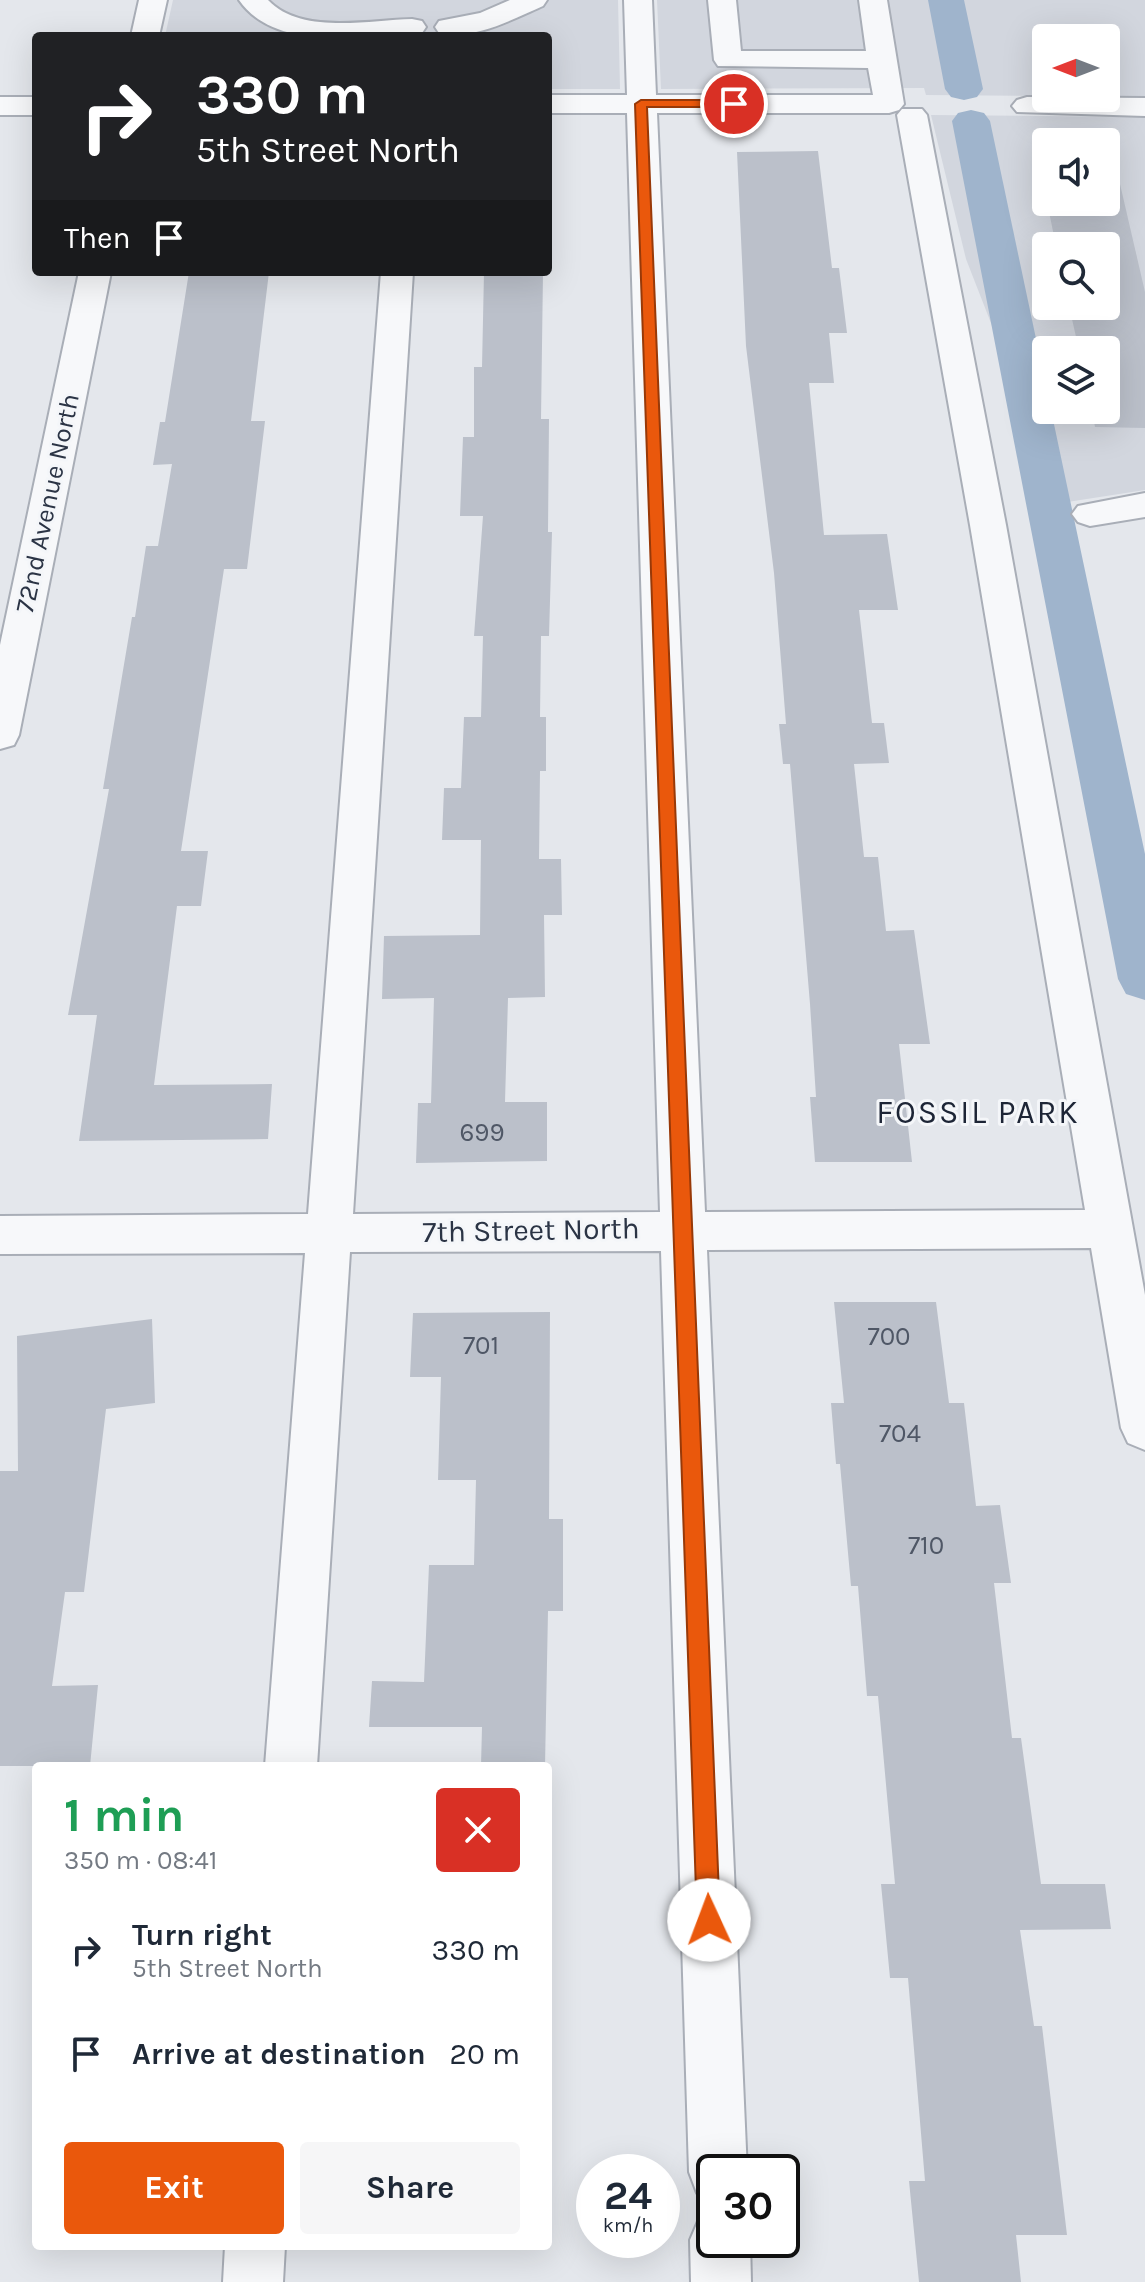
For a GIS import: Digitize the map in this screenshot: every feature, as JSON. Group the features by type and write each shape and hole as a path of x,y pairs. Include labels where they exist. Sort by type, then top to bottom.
{"street":[{"path":"146,32 153,0"},
{"path":"253,0 271,20 294,27 412,27"},
{"path":"449,27 487,20 533,0"},
{"path":"638,0 717,2154"},
{"path":"722,0 728,60 881,59"},
{"path":"873,0 881,59 900,109 988,525 1145,1428"},
{"path":"552,104 900,109"},
{"path":"0,106 32,106"},
{"path":"1027,106 1145,107"},
{"name":"72nd Avenue North","path":"0,735 94,276"},
{"path":"291,1762 397,276"},
{"path":"1090,514 1145,505"},
{"name":"7th Street North","path":"0,1235 1110,1229"},
{"path":"253,2282 255,2250"},
{"path":"720,2258 721,2282"}],"shaded area":[{"path":"173,0 618,0 620,89 552,89 552,32 166,32"},
{"path":"657,0 1145,0 1145,97 1120,97 1120,24 1032,24 1032,96 926,95 924,88 661,89"},
{"path":"931,115 1145,117 1145,490 1061,503 966,259"}],"building":[{"path":"818,151 832,268 839,268 847,333 829,333 834,383 809,383 824,535 887,534 898,610 859,610 872,723 884,723 889,763 854,764 864,857 878,857 886,931 914,930 930,1044 899,1044 912,1162 815,1162 810,1097 816,1097 810,1004 790,764 783,764 779,724 786,724 774,573 746,346 737,152"},
{"path":"1120,184 1145,292 1145,428 1095,427 1094,424 1120,424 1120,336 1076,336 1072,320 1120,320 1120,232 1053,232 1050,216 1120,216"},
{"path":"188,276 269,276 251,421 265,421 247,569 224,569 181,851 208,851 201,906 177,906 154,1085 272,1084 268,1139 79,1141 97,1015 68,1015 109,789 103,789 132,617 135,617 146,546 158,546 172,464 153,465 160,422 165,422"},
{"path":"484,276 543,276 541,419 549,419 548,532 552,532 549,636 541,636 540,717 546,717 546,771 540,771 539,859 561,859 562,915 544,915 545,997 508,998 505,1102 547,1102 547,1161 416,1163 418,1103 431,1103 434,998 382,999 384,936 480,935 481,840 442,840 444,788 461,788 464,717 481,717 483,636 474,636 483,516 460,516 463,437 474,437 474,367 482,367"},
{"path":"834,1302 936,1302 949,1403 964,1403 976,1506 1000,1505 1011,1583 994,1583 1012,1738 1021,1738 1041,1884 1105,1884 1111,1929 1020,1930 1034,2026 1042,2026 1067,2235 1016,2235 1021,2282 919,2282 909,2181 925,2181 908,1978 890,1978 881,1884 895,1884 878,1696 867,1696 858,1586 851,1586 840,1464 836,1464 831,1403 844,1403"},
{"path":"550,1312 549,1519 563,1519 563,1611 548,1611 545,1762 481,1762 482,1727 369,1727 372,1681 424,1682 429,1565 474,1565 476,1480 438,1480 441,1377 410,1377 413,1313"},
{"path":"152,1319 155,1403 106,1409 84,1592 65,1592 52,1686 98,1685 90,1762 32,1762 32,1766 0,1766 0,1471 18,1471 17,1336"}],"waterway":[{"path":"946,0 964,89"},
{"path":"971,121 1145,979"}],"district":[{"name":"FOSSIL PARK","path":"978,1112"}],"route":[{"path":"709,1920 641,104 734,104"}]}
